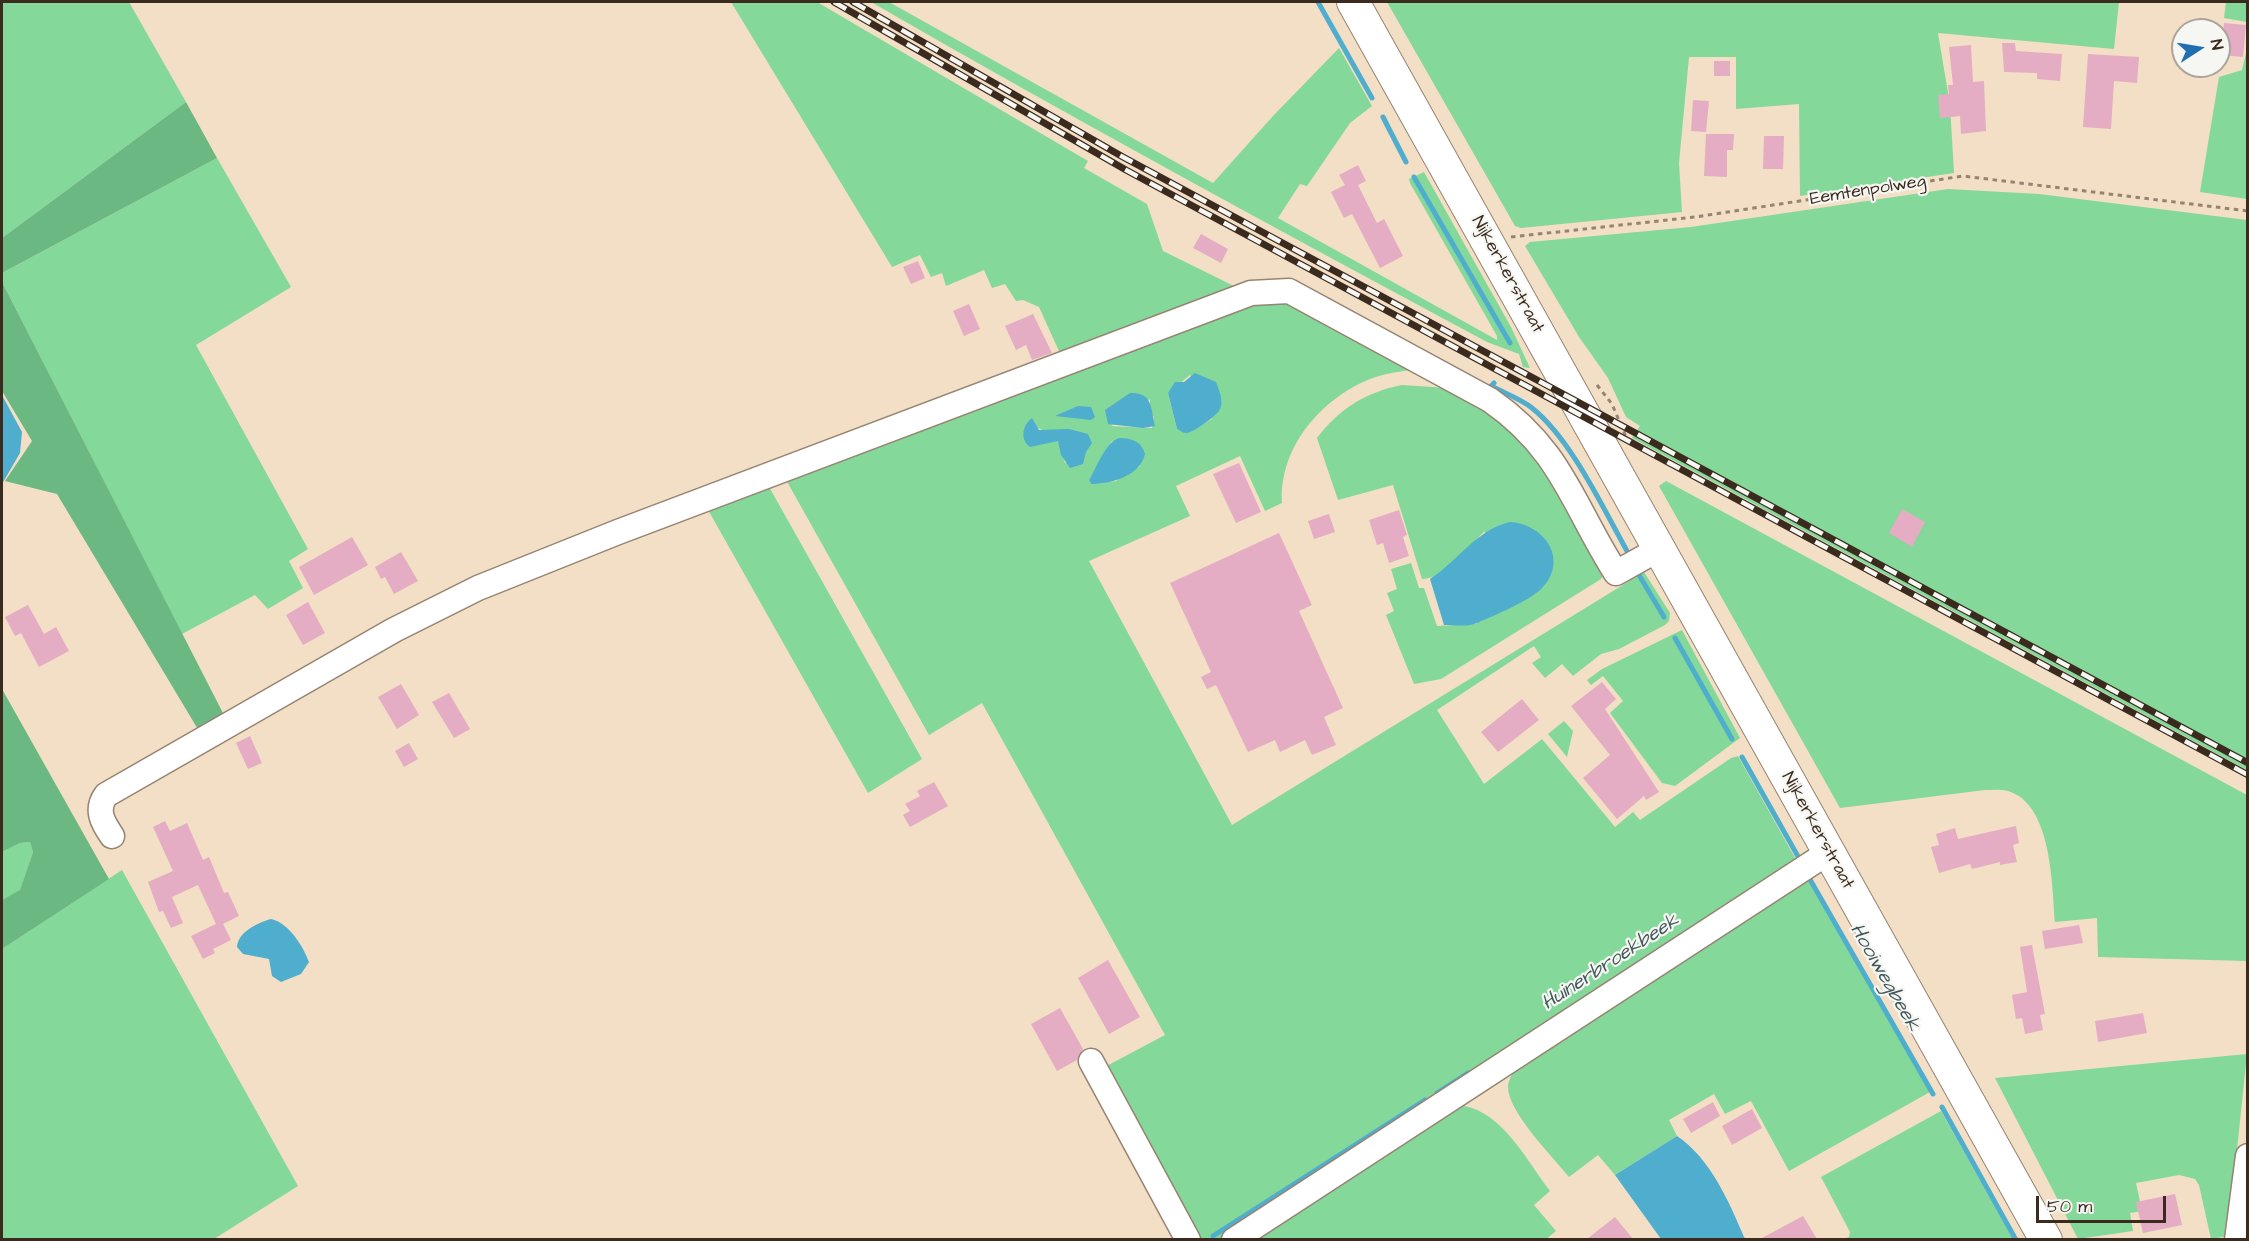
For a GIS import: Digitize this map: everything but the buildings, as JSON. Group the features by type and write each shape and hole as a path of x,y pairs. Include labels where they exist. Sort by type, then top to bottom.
{"main road":[{"name":"Nijkerkerstraat","path":"1353,2 1499,243 1659,549 2046,1239"}],"street":[{"path":"112,836 102,820 100,807 106,795 394,630 478,588 618,532 1230,301 1270,290 1289,291 1490,400 1508,413 1552,460 1616,573 1659,549"},
{"path":"1234,1239 1829,852"},
{"path":"1091,1061 1188,1239"},
{"path":"2237,1239 2247,1156"}],"path":[{"name":"Eemtenpolweg","path":"1499,243 1695,217 1963,176 2247,212"}],"green space":[{"path":"2,2 129,2 186,102 2,238"},
{"path":"731,2 817,2 1088,161 1084,168 1147,204 1163,251 1240,289 1063,360 1039,307 1023,300 1016,301 1005,284 992,288 984,270 946,286 942,273 931,277 920,255 892,267"},
{"path":"871,2 889,2 1213,183 1273,116 1339,48 1372,106 1350,123 1307,186 1300,184 1278,218 1497,340 1497,336 1410,183 1409,179 1424,172 1511,327 1530,368 1523,367 1519,354 1487,342 1332,258 1101,132"},
{"path":"1387,2 2119,2 2114,49 1938,33 1950,105 1954,173 1800,196 1799,104 1736,109 1736,57 1689,57 1679,163 1682,212 1521,228 1515,226"},
{"path":"2226,2 2247,2 2247,22 2224,18"},
{"path":"2247,49 2247,199 2200,192 2219,78 2231,78 2231,73 2242,70"},
{"path":"186,102 217,158 2,273 2,238"},
{"path":"217,158 291,287 196,345 308,549 289,561 303,588 268,609 255,595 182,634 2,282 2,273"},
{"path":"1948,189 2039,194 2247,220 2247,770 1632,438 1640,426 1626,417 1608,378 1579,337 1525,246 1530,242 1691,227"},
{"path":"2,282 225,717 202,736 57,494 5,481 32,441 2,391"},
{"path":"1274,294 1420,369 1370,379 1335,399 1320,412 1296,444 1288,463 1283,482 1282,503 1265,511 1240,456 1176,486 1190,516 1089,561 1232,825 1644,572 1670,613 1669,621 1665,625 1619,649 1601,654 1573,676 1562,664 1545,678 1532,663 1541,657 1534,646 1437,710 1484,784 1542,739 1615,827 1633,812 1640,820 1731,758 1738,756 1799,865 1220,1239 1195,1239 1101,1069 1165,1035 982,703 929,735 785,478","holes":["1190,375 1212,419 1191,431 1177,429 1168,393","1150,399 1150,411 1154,417 1152,428 1111,426","1036,427 1086,452 1065,463 1058,441 1024,428","1112,441 1140,466 1116,481 1091,484 1089,480"]},
{"path":"1402,385 1447,388 1525,434 1605,573 1601,579 1441,679 1414,684 1386,615 1394,611 1387,593 1397,589 1391,569 1411,563 1419,588 1424,588 1437,626 1476,624 1479,621 1485,531 1449,568 1432,577 1422,579 1393,485 1338,500 1317,438 1334,418 1354,403 1377,392"},
{"path":"1666,481 2247,795 2247,961 2098,957 2097,918 2055,922 2053,888 2047,848 2041,828 2023,799 2008,791 1985,790 1840,808 1659,486"},
{"path":"768,485 922,759 868,793 707,508"},
{"path":"1682,630 1740,738 1675,786 1662,783 1610,713 1623,701 1603,676 1591,685 1587,680 1602,669"},
{"path":"2,689 109,879 2,949 2,900 20,890 33,852 30,842 20,843 2,852"},
{"path":"1564,721 1573,731 1567,757 1548,734"},
{"path":"30,842 33,852 20,891 2,900 2,852 20,843"},
{"path":"122,870 298,1186 214,1239 2,1239 2,949"},
{"path":"1807,878 1930,1092 1789,1171 1751,1101 1725,1114 1714,1094 1669,1120 1677,1136 1615,1175 1598,1155 1569,1177 1532,1134 1515,1109 1508,1087 1517,1065"},
{"path":"2247,1054 2228,1236 2211,1239 2199,1185 2195,1179 2179,1175 2136,1183 2142,1211 2130,1213 2133,1231 2078,1239 1995,1078"},
{"path":"1456,1105 1472,1108 1498,1124 1521,1150 1550,1191 1534,1205 1556,1231 1545,1240 1250,1240"},
{"path":"1941,1111 2013,1239 1844,1239 1849,1237 1850,1232 1821,1177"}],"water":[{"path":"1195,373 1216,382 1221,396 1221,406 1218,412 1206,422 1193,431 1185,433 1177,429 1168,393 1175,382 1184,382"},
{"path":"1130,393 1138,393 1147,399 1155,426 1143,428 1108,424 1105,410"},
{"path":"2,395 22,432 20,453 2,484"},
{"path":"1078,406 1091,407 1095,417 1091,420 1055,416"},
{"path":"1032,418 1039,430 1069,429 1088,434 1092,443 1086,452 1083,464 1070,468 1061,455 1058,441 1030,447 1023,432 1026,424"},
{"path":"1119,438 1138,443 1145,454 1142,462 1124,477 1091,484 1089,480 1102,456"},
{"path":"1510,522 1534,529 1550,546 1553,567 1549,578 1535,594 1477,623 1444,625 1430,579 1477,539 1498,526"},
{"path":"271,919 278,921 289,930 299,942 309,962 301,974 281,982 272,976 269,959 243,954 237,947 245,933 254,926"},
{"path":"1677,1136 1700,1157 1718,1182 1745,1239 1661,1239 1615,1175"}],"waterway":[{"path":"1318,2 1372,98"},
{"path":"1383,117 1406,162"},
{"path":"1414,177 1510,343"},
{"path":"1494,383 1491,386 1532,408 1560,437 1597,495 1627,551"},
{"path":"1639,575 1664,617"},
{"path":"1675,638 1732,739"},
{"path":"1742,757 1800,860"},
{"name":"Hooiwegbeek","path":"1808,876 1933,1094"},
{"name":"Huinerbroekbeek","path":"1437,1093 1468,1073"},
{"name":"Huinerbroekbeek","path":"1213,1236 1425,1100"},
{"name":"Hooiwegbeek","path":"1942,1107 2016,1240"}],"railway":[{"path":"834,2 1126,170 2248,775"},
{"path":"853,2 1123,157 2248,763"}]}
